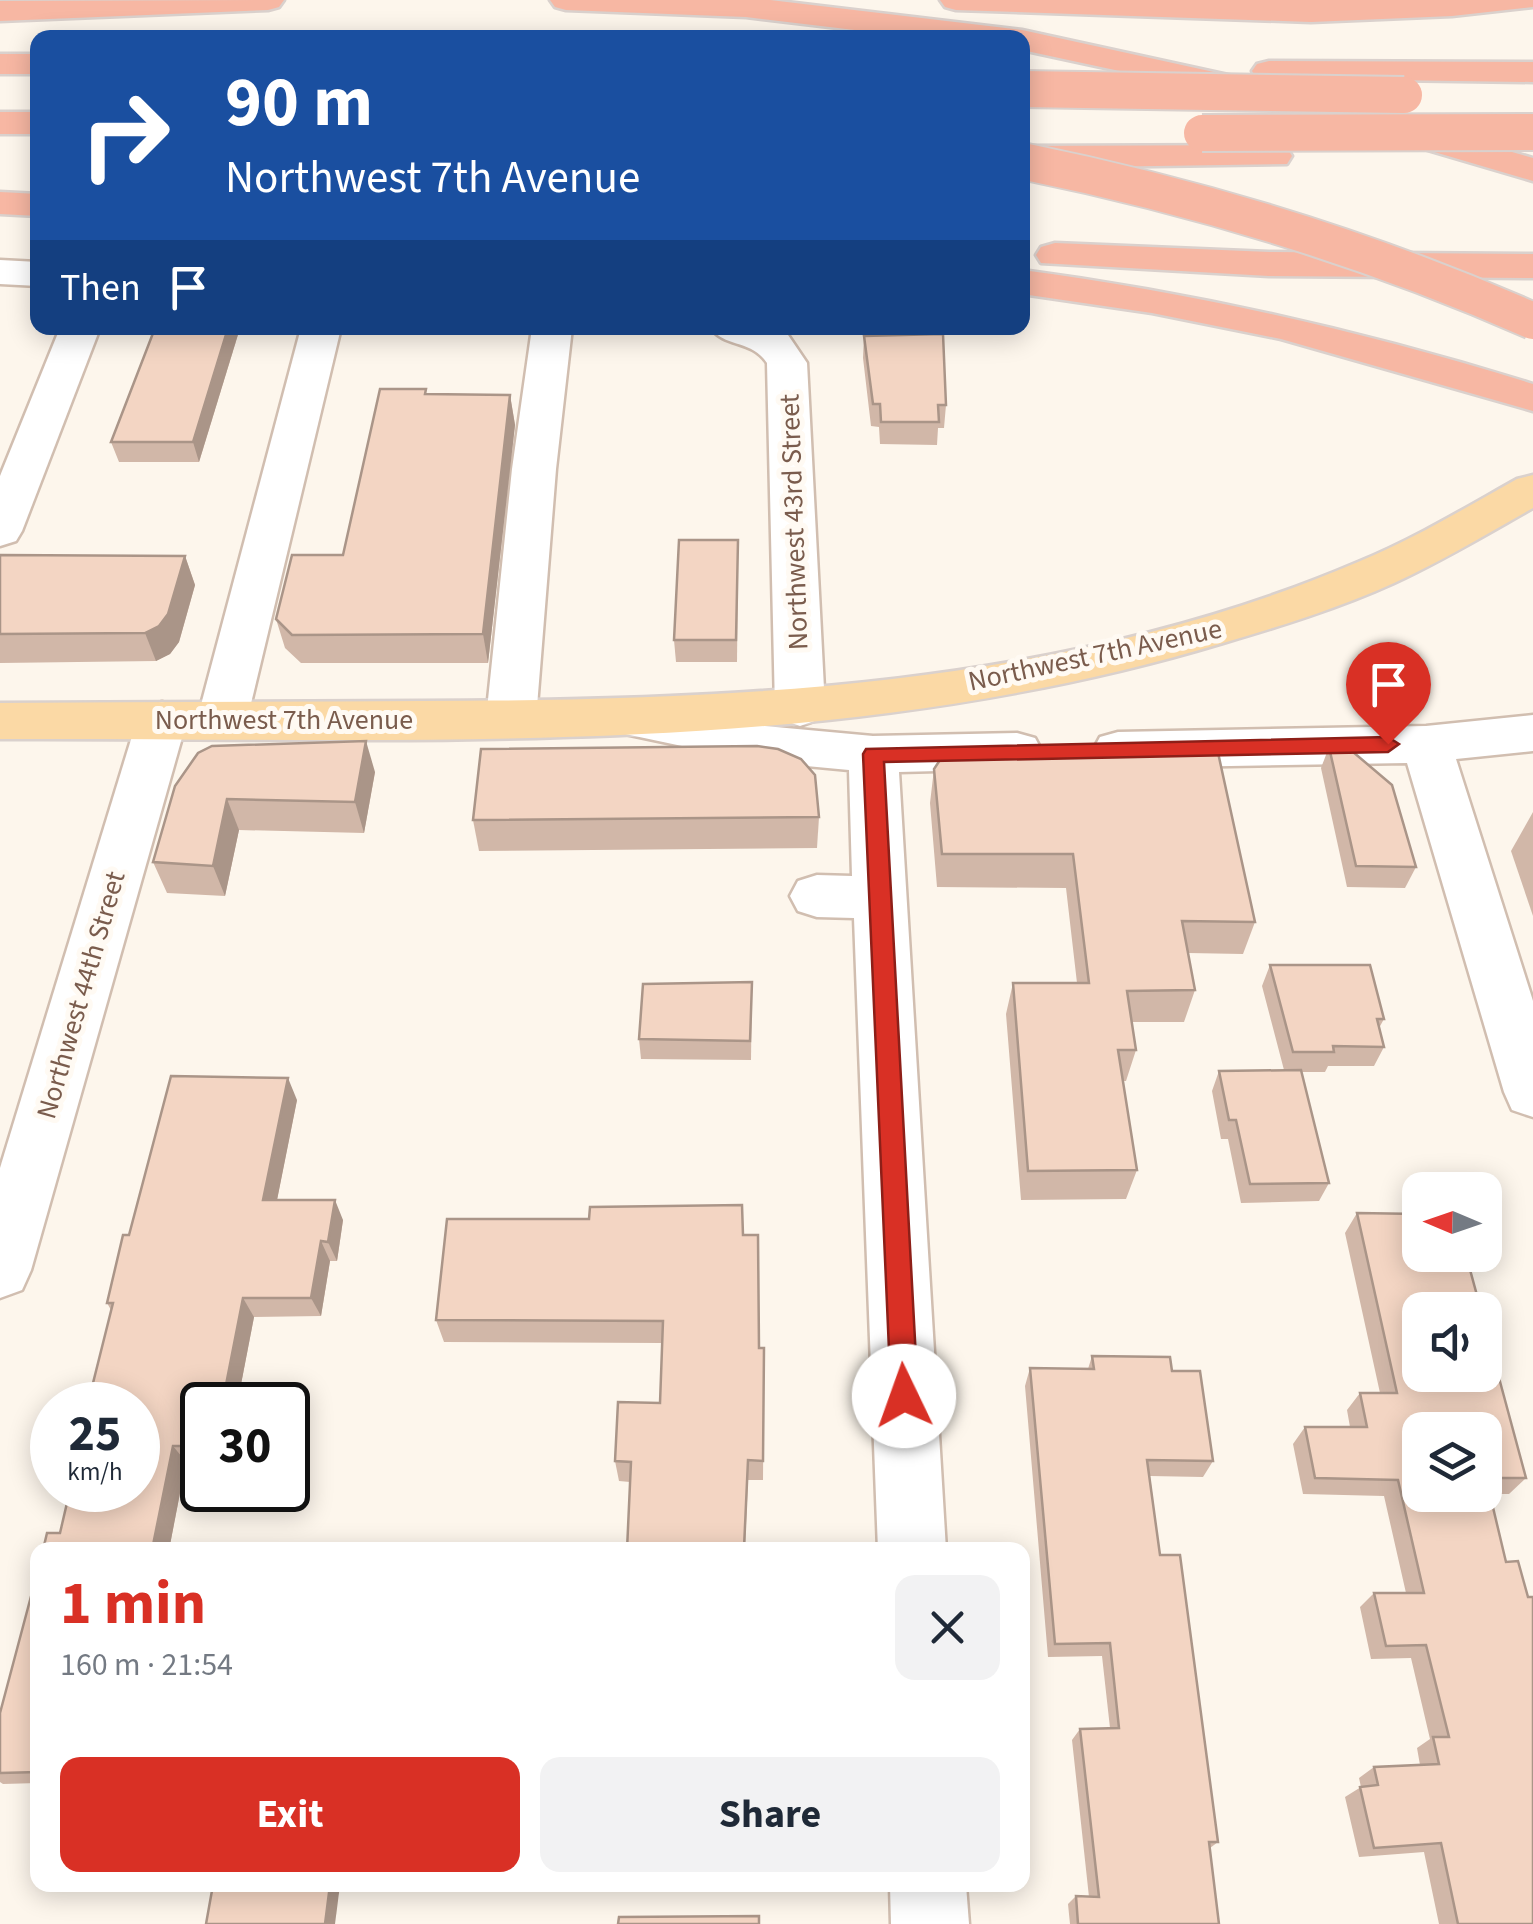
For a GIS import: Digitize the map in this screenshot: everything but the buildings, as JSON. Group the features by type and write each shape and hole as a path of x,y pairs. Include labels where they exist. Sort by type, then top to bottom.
{"highway":[{"path":"0,11 268,0"},
{"path":"566,0 764,9 939,30"},
{"path":"956,0 1311,12 1428,9 1523,0"},
{"path":"1030,42 1315,104 1533,170"},
{"path":"0,64 30,64"},
{"path":"1030,69 1400,83 1533,97"},
{"path":"1030,89 1400,83 1533,72"},
{"path":"0,81 30,80"},
{"path":"0,96 30,96"},
{"path":"0,124 30,123"},
{"path":"1030,137 1533,132"},
{"path":"1030,139 1280,200 1533,284"},
{"path":"0,141 30,140"},
{"path":"1030,159 1533,154"},
{"path":"1030,161 1154,189 1292,227 1447,283 1533,321"},
{"path":"0,203 30,205"},
{"path":"1030,253 1270,264 1533,266"},
{"path":"1030,283 1299,331 1444,369 1533,398"}],"main road":[{"name":"Northwest 7th Avenue","path":"0,721 628,718 800,708 988,680 1228,628 1355,582 1533,489"}],"street":[{"path":"0,272 30,274"},
{"path":"0,531 77,335"},
{"path":"222,720 319,335"},
{"path":"511,718 534,469 552,335"},
{"name":"Northwest 43rd Street","path":"752,335 788,363 800,708"},
{"name":"Northwest 7th Avenue","path":"628,718 753,743 874,754 1426,744 1533,733"},
{"name":"Northwest 44th Street","path":"0,1270 162,720"},
{"path":"1426,744 1533,1092"},
{"path":"874,754 912,1542"},
{"path":"817,896 880,896"},
{"path":"928,1892 930,1924"}],"route":[{"path":"904,1396 874,754 1388,744"}]}
